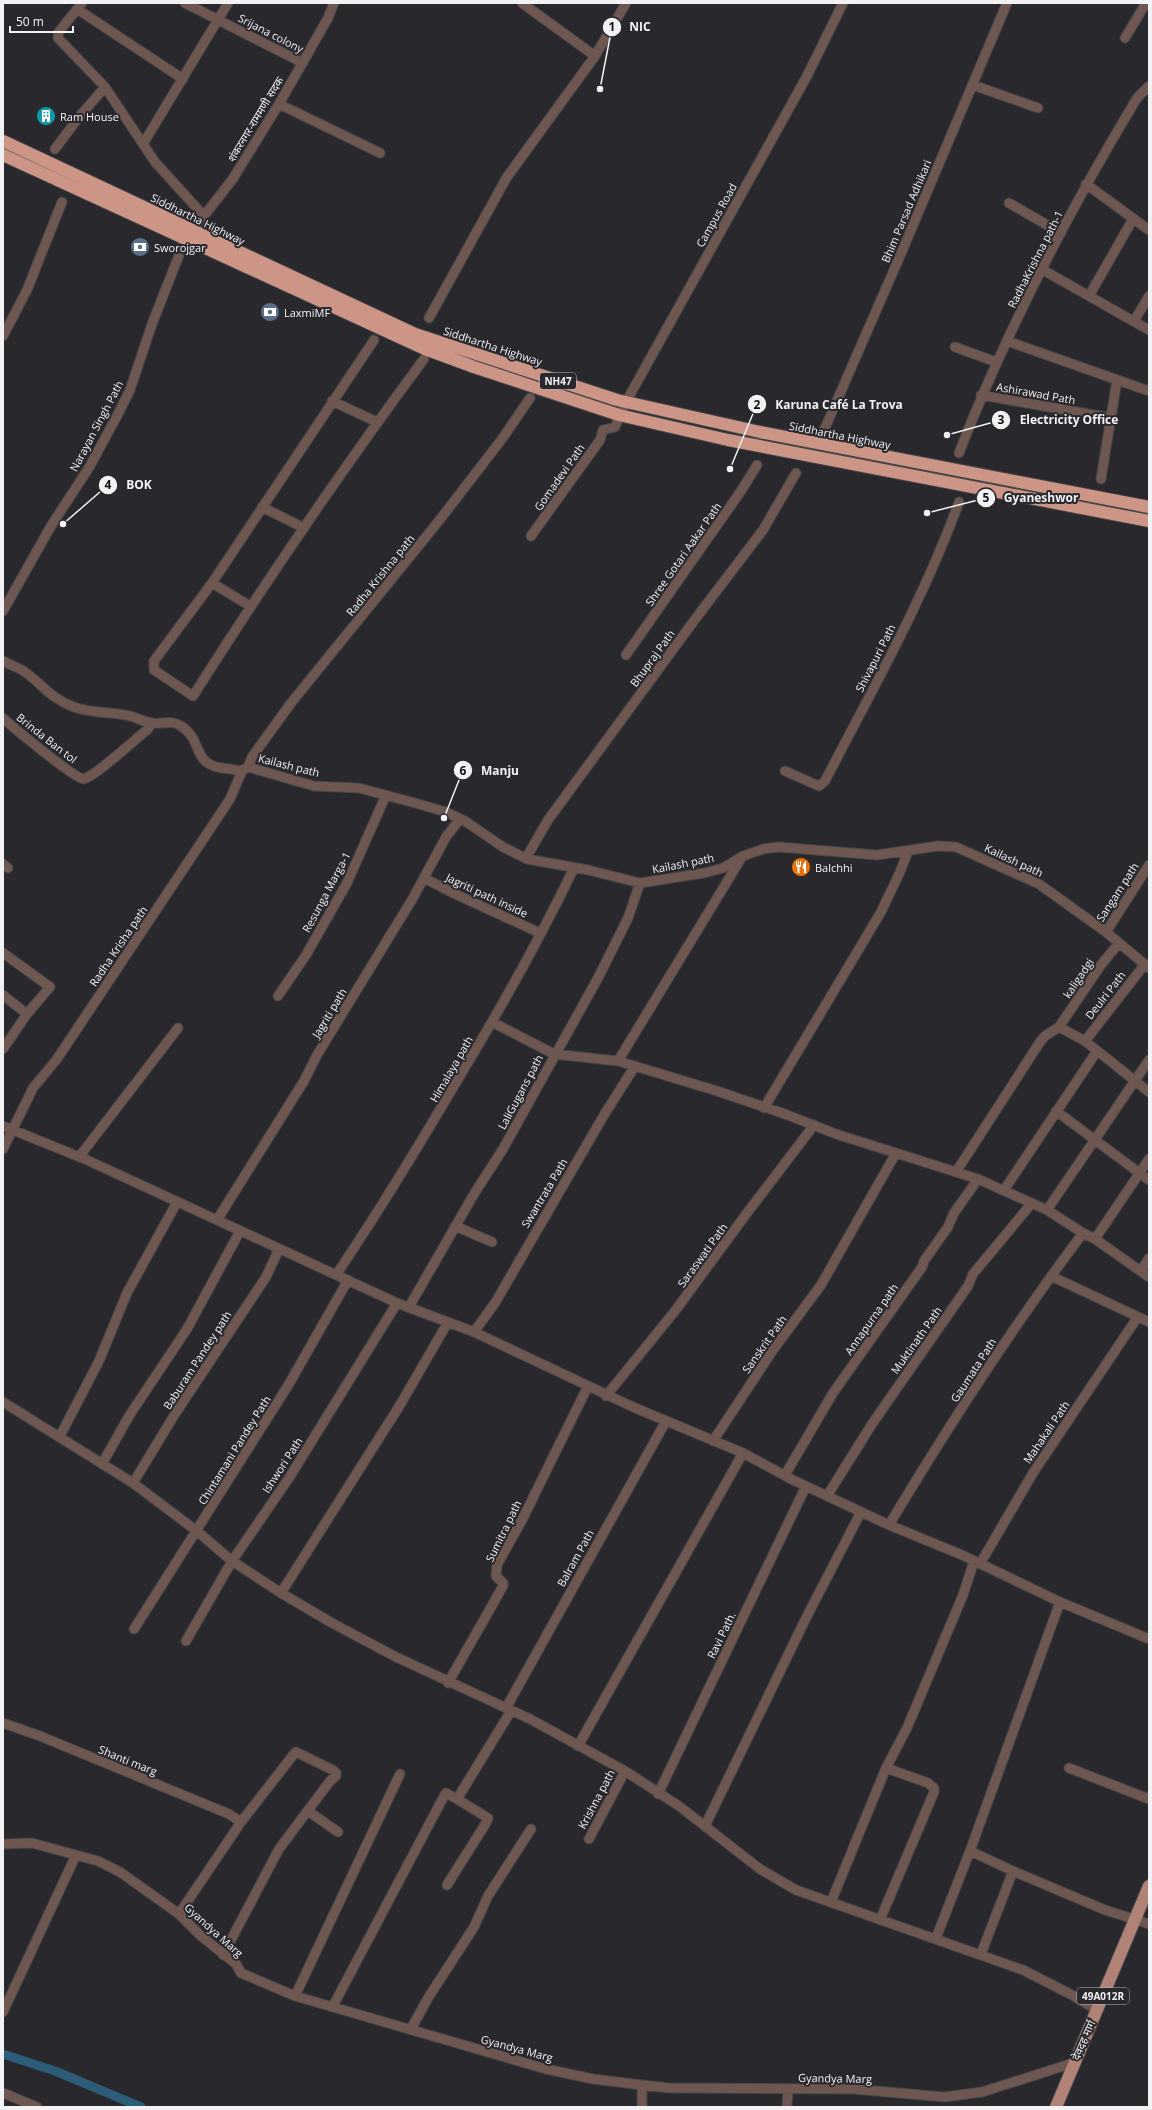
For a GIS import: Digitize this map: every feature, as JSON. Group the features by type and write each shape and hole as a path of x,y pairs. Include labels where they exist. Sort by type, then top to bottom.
{"highway":[{"name":"Siddhartha Highway","path":"3,141 189,235 425,349 474,367 619,415 728,440 1149,522"},
{"name":"Siddhartha Highway","path":"3,155 415,334 626,402 782,437 1149,508"}],"main road":[{"name":"देवदह मार्ग","path":"1056,2107 1073,2063 1136,1921 1149,1886"}],"street":[{"name":"Srijana colony","path":"185,3 303,63"},
{"path":"143,144 228,3"},
{"name":"शंकरनगर-राममणी सदक","path":"189,235 232,180 303,63 328,18 334,3"},
{"path":"522,3 595,56"},
{"path":"429,318 507,177 595,56 626,3"},
{"name":"Campus Road","path":"603,430 615,428 619,415 626,402 807,76 843,3"},
{"name":"Bhim Parsad Adhikari","path":"825,428 1007,3"},
{"path":"1125,38 1146,3"},
{"path":"183,79 80,6 58,33 58,38 104,87 168,179 204,216"},
{"path":"973,85 1038,108"},
{"name":"RadhaKrishna path-1","path":"959,453 981,395 996,362 1086,184 1137,98 1149,86"},
{"path":"56,150 79,117 104,87"},
{"path":"279,104 380,153"},
{"path":"1086,184 1149,230"},
{"path":"3,336 27,290 62,202"},
{"path":"1009,203 1061,233"},
{"path":"1089,296 1134,219"},
{"name":"Narayan Singh Path","path":"3,611 51,526 90,466 130,390 152,324 189,235"},
{"path":"1043,270 1149,330"},
{"path":"1134,321 1149,296"},
{"path":"374,340 332,400 212,583 154,661 154,670 192,696 250,606 377,422 424,359"},
{"path":"1007,341 1149,391"},
{"path":"954,347 996,362"},
{"path":"1101,479 1118,380"},
{"name":"Ashirawad Path","path":"981,395 1111,418"},
{"name":"Radha Krishna path","path":"245,769 291,703 438,522 502,439 530,398"},
{"path":"332,400 377,422"},
{"name":"Gomadevi Path","path":"532,536 600,440 603,430"},
{"name":"Shree Gotari Aakar Path","path":"626,655 737,498 757,465"},
{"name":"Bhupraj Path","path":"526,858 553,814 696,618 764,530 796,473"},
{"name":"Shivapuri Path","path":"785,771 819,786 825,781 918,600 942,548 959,502"},
{"path":"262,507 304,528"},
{"path":"212,583 250,606"},
{"path":"3,661 23,671 47,693 65,704 91,711 133,716 152,723"},
{"name":"Brinda Ban tol","path":"3,718 67,770 81,779 85,779 96,771 147,730 152,723"},
{"name":"Kailash path","path":"152,723 174,722 182,726 191,735 200,756 207,765 217,768 245,769 314,786 336,785 359,788 386,795 446,812 460,818 504,847 526,858 640,883 704,873 722,868 743,856 763,849 778,847 877,855 945,846 956,847 1039,884 1106,932 1147,966"},
{"name":"Radha Krisha path","path":"3,1149 34,1088 57,1060 230,799 245,769"},
{"name":"Resunga Marga-1","path":"278,996 306,955 347,883 386,795"},
{"name":"Jagriti path","path":"217,1220 304,1081 317,1055 424,878 446,837 460,818"},
{"path":"764,1108 881,912 908,851"},
{"path":"618,1061 743,856"},
{"name":"Sangam path","path":"1106,932 1149,865"},
{"name":"Himalaya path","path":"336,1275 408,1165 492,1022 574,868"},
{"name":"Jagriti path inside","path":"424,878 540,933"},
{"name":"LaliGugans path","path":"409,1307 455,1226 503,1149 554,1054 598,978 628,918 640,883"},
{"name":"kaligadgi","path":"1059,1028 1101,964 1119,943"},
{"path":"3,953 50,986 27,1014 3,1048"},
{"name":"Deulri Path","path":"1085,1041 1147,966"},
{"path":"3,995 27,1014"},
{"path":"492,1022 554,1054 618,1061 635,1066 956,1172 1004,1190 1047,1210 1095,1239 1149,1277"},
{"path":"79,1157 178,1028"},
{"path":"956,1172 1040,1042 1045,1036 1059,1028 1085,1041 1149,1092"},
{"path":"1004,1190 1097,1051"},
{"path":"1047,1210 1149,1060"},
{"name":"Swantrata Path","path":"474,1332 495,1303 604,1115 635,1066"},
{"path":"1056,1111 1149,1180"},
{"name":"Saraswati Path","path":"606,1396 675,1311 814,1125"},
{"path":"3,1126 12,1131 79,1157 397,1303 474,1332 606,1396 743,1453 806,1486 889,1525 977,1562 1060,1602 1149,1639"},
{"name":"Sanskrit Path","path":"713,1441 773,1350 821,1285 896,1153"},
{"path":"1095,1239 1149,1159"},
{"name":"Annapurna path","path":"785,1475 833,1393 922,1267 924,1261 948,1227 954,1213 978,1180"},
{"path":"60,1436 99,1361 128,1293 178,1202"},
{"name":"Muktinath Path","path":"827,1496 872,1424 968,1286 973,1274 1032,1203"},
{"path":"455,1226 492,1242"},
{"path":"102,1464 129,1416 188,1329 240,1231"},
{"name":"Gaumata Path","path":"889,1525 967,1402 1051,1276 1083,1233"},
{"name":"Baburam Pandey path","path":"133,1483 174,1414 266,1277 279,1249"},
{"path":"1140,1271 1149,1258"},
{"path":"1051,1276 1137,1318 1149,1322"},
{"name":"Chintamani Pandey Path","path":"134,1629 198,1532 290,1384 348,1280"},
{"name":"Ishwori Path","path":"186,1641 232,1561 289,1478 397,1303"},
{"name":"Mahakali Path","path":"831,1902 886,1768 907,1728 977,1562 1033,1473 1137,1318"},
{"path":"281,1593 400,1405 448,1322"},
{"name":"Sumitra path","path":"448,1682 503,1586 503,1583 496,1576 497,1565 550,1465 588,1386"},
{"path":"3,1402 60,1436 133,1483 198,1532 232,1561 281,1593 332,1623 448,1682 509,1709 625,1771 658,1794 679,1806 739,1853 796,1890 936,1938 1023,1970 1072,1995 1097,2010"},
{"name":"Balram Path","path":"457,1799 509,1709 666,1421"},
{"path":"578,1746 743,1453"},
{"name":"Ravi Path.","path":"658,1794 806,1486"},
{"path":"705,1826 807,1616 861,1512"},
{"path":"936,1938 970,1851 1060,1602"},
{"name":"Shanti marg","path":"3,1723 40,1736 222,1812 242,1822"},
{"path":"179,1914 242,1822 296,1752 333,1770 336,1773 336,1776 330,1781 279,1849 223,1955"},
{"path":"880,1920 934,1792 934,1788 928,1783 886,1768"},
{"path":"1069,1768 1149,1799"},
{"name":"Krishna path","path":"589,1839 625,1771"},
{"path":"295,1996 400,1774"},
{"path":"333,2006 446,1793 488,1818 448,1885"},
{"path":"308,1811 338,1832"},
{"path":"411,2029 428,1998 474,1927 488,1896 531,1829"},
{"name":"Gyandya Marg","path":"3,1844 32,1842 98,1861 120,1872 179,1914 223,1955 236,1964 241,1973 295,1996 546,2069 593,2079 670,2088 853,2089 945,2097 982,2092 1073,2063"},
{"path":"970,1851 1013,1871 1136,1921 1149,1924"},
{"path":"3,2012 76,1855"},
{"path":"981,1954 1013,1871"},
{"path":"642,2085 642,2107"},
{"path":"787,2107 788,2089"},
{"path":"3,2093 37,2107"}],"waterway":[{"path":"3,2054 55,2071 141,2107"}],"place":[{"name":"NIC","path":"600,89"},
{"name":"Ram House","path":"46,116"},
{"name":"Sworojgar","path":"140,247"},
{"name":"LaxmiMF","path":"270,312"},
{"name":"Electricity Office","path":"947,435"},
{"name":"Karuna Café La Trova","path":"730,469"},
{"name":"Gyaneshwor","path":"927,513"},
{"name":"BOK","path":"63,524"},
{"name":"Manju","path":"444,818"},
{"name":"Balchhi","path":"801,867"}]}
